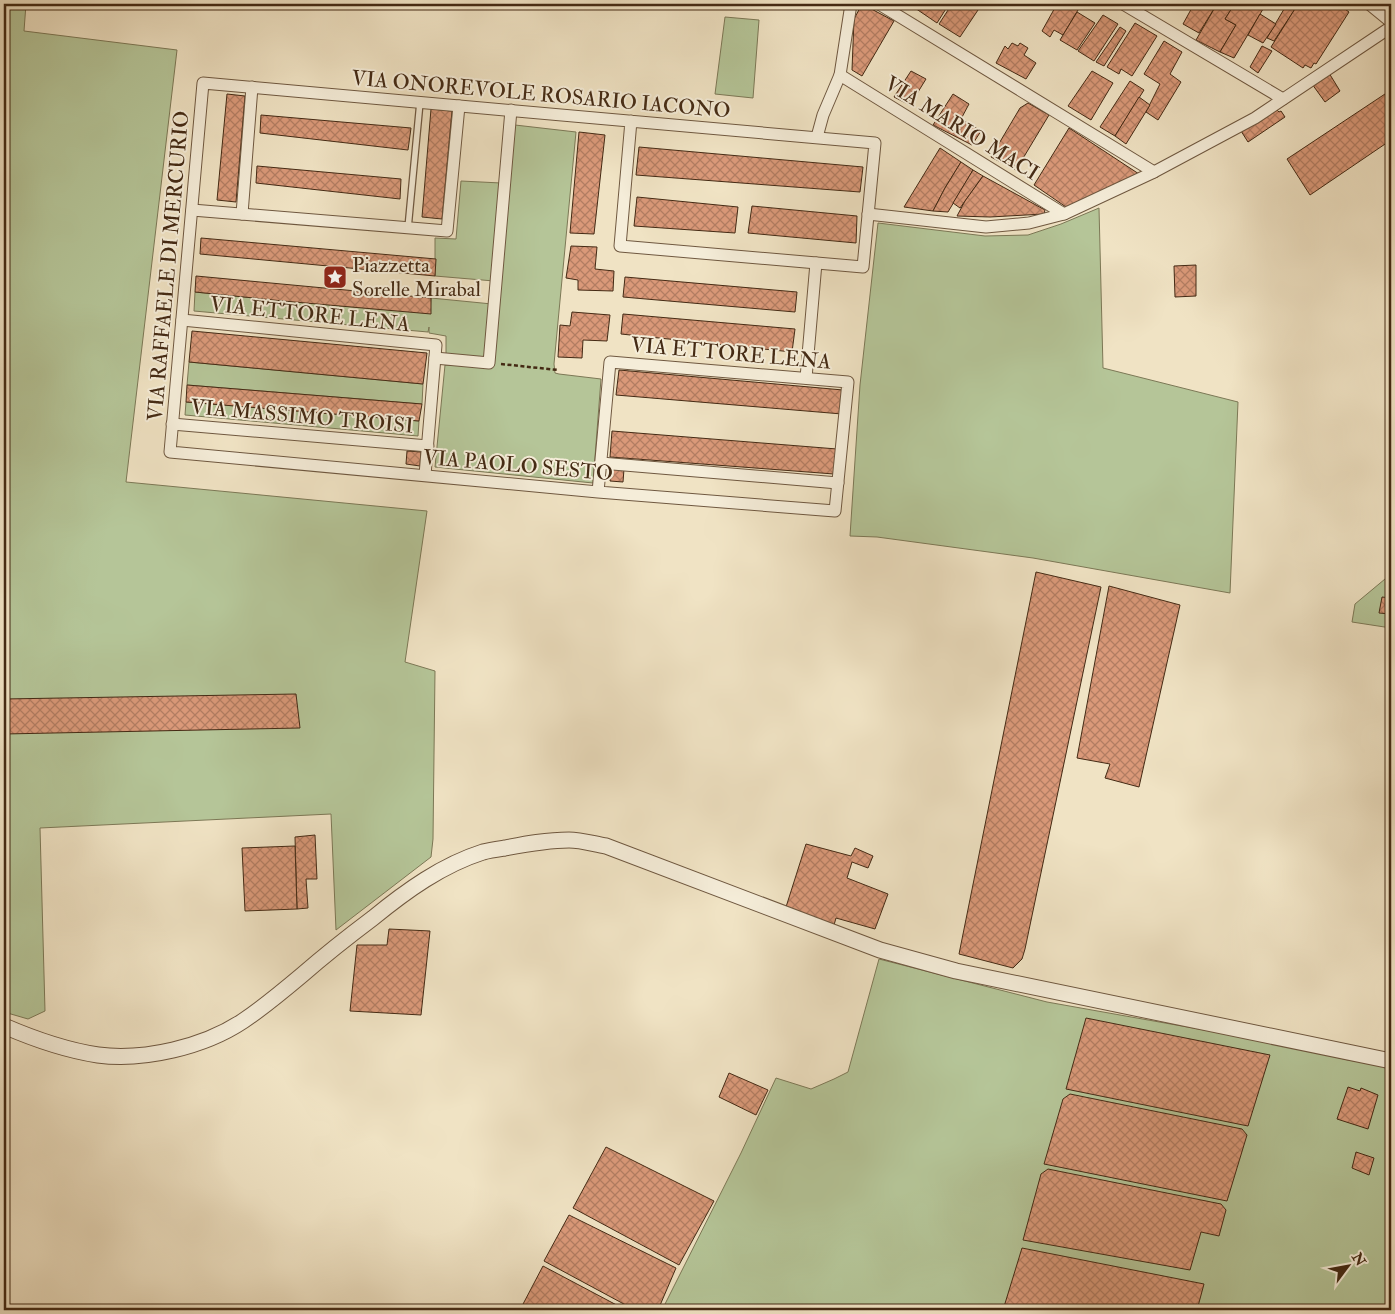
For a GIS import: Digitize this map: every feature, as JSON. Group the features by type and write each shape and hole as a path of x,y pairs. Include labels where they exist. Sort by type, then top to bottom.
{"street":[{"path":"817,137 822,115 840,75 851,4"},
{"path":"879,4 1154,172"},
{"path":"1123,4 1283,100"},
{"path":"1369,4 1391,22"},
{"path":"631,121 620,246 863,267 868,214 986,227 1029,222 1064,214 1154,172 1255,118 1391,27"},
{"name":"VIA MARIO MACI","path":"840,75 1064,214"},
{"name":"VIA ONOREVOLE ROSARIO IACONO","path":"204,83 875,143 868,214"},
{"name":"VIA RAFFAELE DI MERCURIO","path":"170,452 204,83"},
{"path":"242,214 252,87"},
{"path":"192,210 447,231 459,106"},
{"path":"426,476 435,358 489,363 511,110"},
{"path":"806,378 816,263"},
{"name":"VIA ETTORE LENA","path":"182,320 436,345 435,358"},
{"name":"VIA ETTORE LENA","path":"601,463 610,362 806,378 848,382 838,483"},
{"name":"VIA MASSIMO TROISI","path":"172,424 428,446"},
{"name":"VIA PAOLO SESTO","path":"170,452 598,492 835,511 838,483"},
{"path":"598,492 601,463 838,483"},
{"path":"4,1026 30,1038 99,1055 129,1056 162,1052 191,1045 216,1036 241,1022 269,1002 340,943 404,894 450,865 484,851 570,840 606,846 880,950 956,971 1391,1060"}],"lane":[{"path":"408,228 420,102"}],"path":[{"path":"489,363 558,370"}],"green space":[{"path":"4,4 26,4 24,31 177,50 126,482 427,511 405,662 435,671 433,839 431,857 336,930 331,814 40,828 45,1011 28,1019 4,1012"},
{"path":"725,17 759,20 753,98 715,94"},
{"path":"515,125 576,132 554,364 555,373 601,379 593,483 435,467 445,365 490,366"},
{"path":"461,181 501,183 494,281 435,276 435,238 456,239"},
{"path":"1099,208 1103,368 1238,402 1230,593 1033,558 877,537 850,536 860,385 878,223 985,236 1028,235"},
{"path":"195,292 430,313 431,298 492,304 487,360 446,357 446,336 429,333 429,327 428,332 194,311"},
{"path":"189,362 423,384 422,404 187,385"},
{"path":"186,402 419,421 418,436 185,415"},
{"path":"1391,574 1391,628 1352,622 1355,604"},
{"path":"879,959 1047,1002 1266,1041 1348,1060 1391,1067 1391,1310 662,1310 741,1153 776,1078 811,1089 848,1072"}],"building":[{"path":"862,4 894,21 862,76 852,70 854,19"},
{"path":"909,4 949,4 937,23"},
{"path":"952,4 982,4 960,37 939,24"},
{"path":"1057,4 1083,4 1063,35 1054,30 1050,37 1042,31"},
{"path":"1194,4 1217,4 1199,33 1183,24"},
{"path":"1217,4 1234,5 1225,19 1236,25 1220,52 1196,40"},
{"path":"1232,4 1266,4 1234,58 1220,52 1236,25 1225,19 1234,5"},
{"path":"1287,4 1295,9 1274,41 1267,38"},
{"path":"1298,4 1338,4 1349,12 1316,64 1314,63 1311,68 1305,65 1303,68 1271,47"},
{"path":"1077,12 1095,23 1077,50 1060,40"},
{"path":"1260,14 1276,24 1263,43 1248,35"},
{"path":"1103,15 1118,24 1094,61 1078,51"},
{"path":"1135,23 1157,36 1132,76 1121,69 1119,74 1107,67"},
{"path":"1120,27 1126,31 1104,66 1096,62"},
{"path":"1164,41 1182,52 1170,74 1181,82 1158,120 1146,112 1160,84 1144,74"},
{"path":"1012,43 1018,46 1020,43 1028,48 1024,55 1036,63 1026,79 996,63 1005,46 1008,49"},
{"path":"1262,46 1272,51 1258,73 1250,67"},
{"path":"911,71 926,79 910,105 894,97"},
{"path":"1092,71 1113,83 1091,120 1068,106"},
{"path":"1329,73 1340,91 1325,102 1312,84"},
{"path":"1130,81 1144,90 1115,136 1100,127"},
{"path":"1391,90 1391,140 1310,195 1287,159"},
{"path":"227,94 245,96 236,202 217,200"},
{"path":"953,94 969,104 961,119 981,131 972,145 933,125"},
{"path":"1139,97 1150,105 1126,144 1115,136"},
{"path":"1028,103 1049,115 1016,170 991,157 1020,108"},
{"path":"431,109 452,111 442,219 422,217"},
{"path":"1277,110 1281,111 1285,117 1248,142 1241,131"},
{"path":"261,115 411,128 408,150 260,133"},
{"path":"1069,128 1139,174 1066,207 1034,185"},
{"path":"579,132 605,135 594,234 570,233"},
{"path":"639,147 863,167 860,192 636,175"},
{"path":"940,148 961,162 933,211 904,207"},
{"path":"961,162 973,170 948,212 933,211 945,188"},
{"path":"257,166 401,179 400,199 256,183"},
{"path":"973,170 983,176 960,208 953,203"},
{"path":"983,176 1045,210 1044,214 990,217 957,216"},
{"path":"637,197 738,207 735,233 634,226"},
{"path":"752,206 857,216 856,243 748,233"},
{"path":"201,238 436,259 435,276 200,254"},
{"path":"571,246 597,247 595,269 614,271 613,291 578,290 578,280 566,278"},
{"path":"1196,265 1196,296 1175,297 1174,266"},
{"path":"196,276 431,298 431,314 195,292"},
{"path":"625,277 797,292 795,312 623,297"},
{"path":"572,312 610,315 607,341 583,340 582,358 558,357 560,325 570,326"},
{"path":"623,314 795,329 792,352 621,334"},
{"path":"192,331 427,353 423,384 189,362"},
{"path":"619,370 843,390 842,414 616,395"},
{"path":"187,385 422,404 419,421 186,402"},
{"path":"612,431 837,449 834,474 610,457"},
{"path":"407,451 421,452 420,466 406,464"},
{"path":"611,468 624,469 623,482 610,481"},
{"path":"1036,572 1101,587 1025,949 1022,959 1013,968 959,954"},
{"path":"1109,586 1180,605 1139,787 1105,778 1110,764 1077,758"},
{"path":"1382,597 1391,598 1390,614 1379,613"},
{"path":"296,694 300,728 4,734 4,699"},
{"path":"315,835 317,879 306,879 308,908 297,909 295,837"},
{"path":"806,844 851,856 855,848 873,856 868,868 852,862 847,878 888,894 875,929 836,918 834,925 786,907"},
{"path":"295,846 297,909 245,911 242,848"},
{"path":"389,929 430,931 421,1015 350,1011 357,945 387,945"},
{"path":"1391,949 1391,976 1386,975"},
{"path":"1086,1018 1270,1055 1248,1126 1066,1089"},
{"path":"729,1073 768,1090 756,1115 719,1097"},
{"path":"1348,1087 1360,1091 1361,1088 1378,1095 1368,1129 1337,1119"},
{"path":"1070,1094 1242,1129 1247,1135 1227,1201 1044,1164 1063,1099"},
{"path":"606,1147 714,1201 679,1265 573,1208"},
{"path":"1356,1152 1374,1158 1369,1175 1352,1168"},
{"path":"1048,1169 1221,1204 1226,1210 1219,1236 1201,1232 1190,1270 1023,1240 1041,1174"},
{"path":"569,1215 676,1268 658,1310 635,1310 544,1261"},
{"path":"1022,1248 1204,1284 1197,1310 1003,1310"},
{"path":"543,1266 626,1310 529,1310 522,1306"}],"place":[{"name":"Piazzetta Sorelle Mirabal","path":"335,277"}]}
